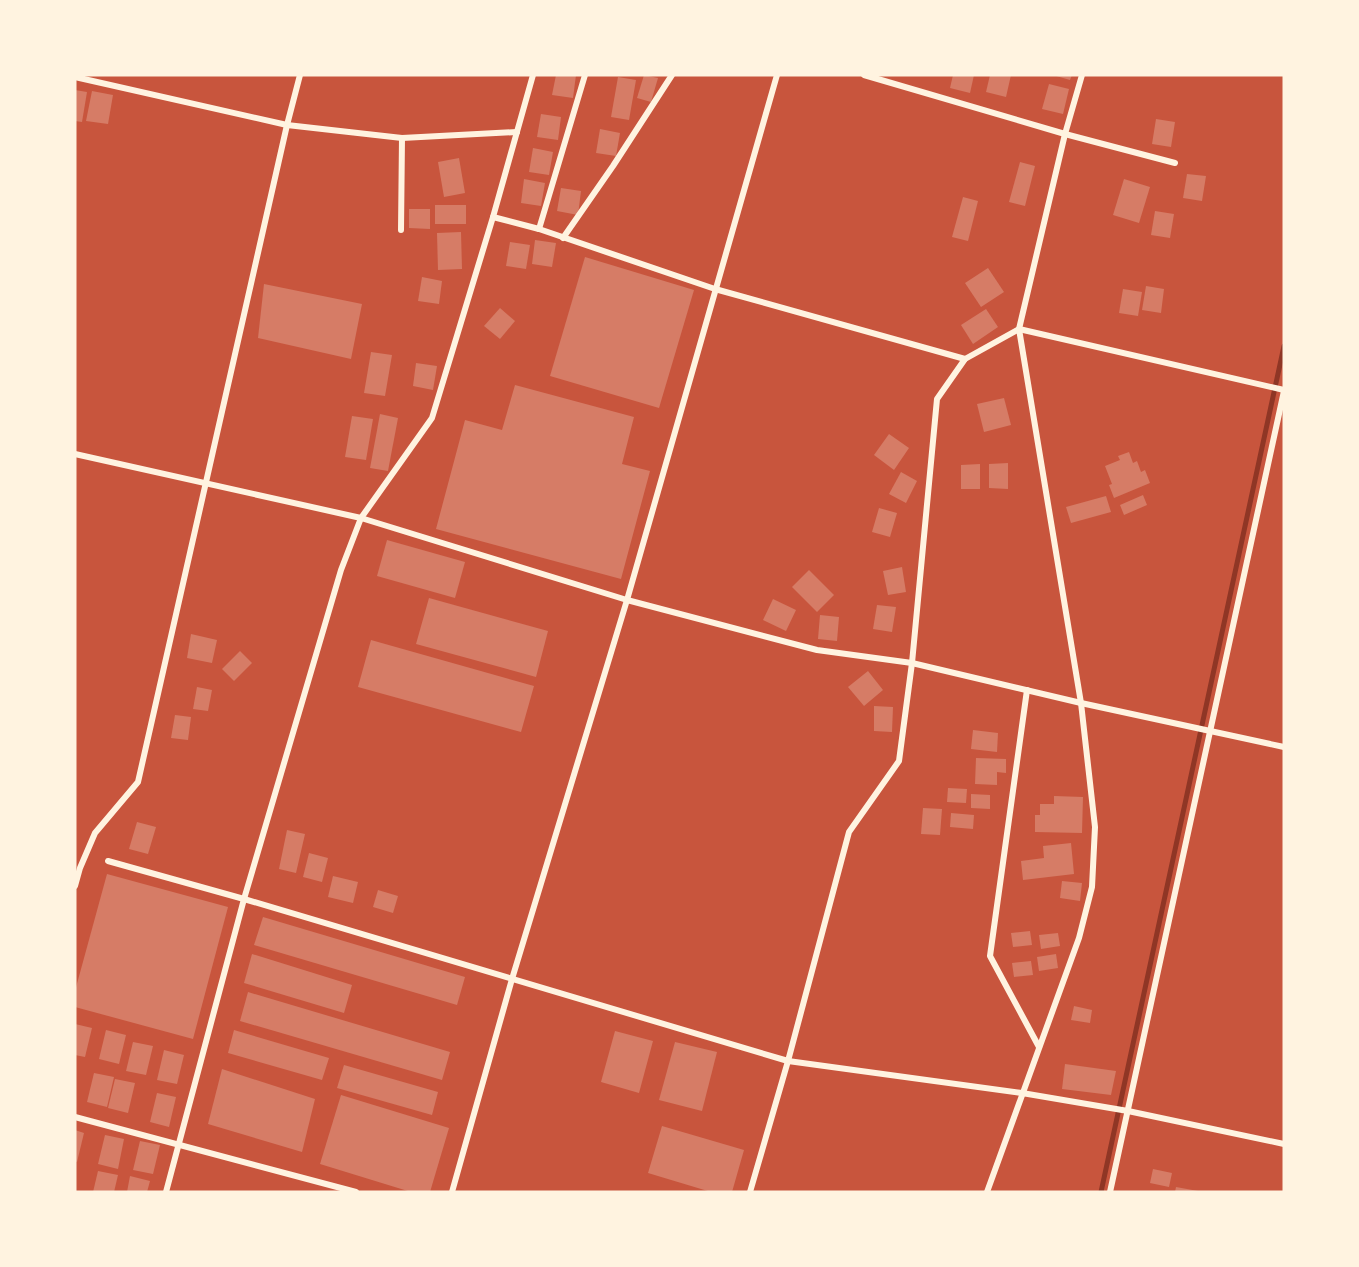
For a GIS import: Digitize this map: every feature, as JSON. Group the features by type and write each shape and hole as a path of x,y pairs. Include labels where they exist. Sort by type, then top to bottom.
{"street":[{"path":"75,886 95,833 138,782 207,485 286,124 300,75"},
{"path":"166,1192 244,899 341,570 361,518 432,418 533,75"},
{"path":"539,229 585,75"},
{"path":"563,238 672,75"},
{"path":"452,1192 512,980 627,600 777,75"},
{"path":"864,75 1065,134 1175,163"},
{"path":"987,1192 1079,938 1092,887 1095,827 1082,703 1019,329 1065,134 1082,75"},
{"path":"75,76 286,124 402,138 517,132"},
{"path":"401,230 402,138"},
{"path":"493,217 539,229 715,289 965,358"},
{"path":"750,1192 788,1061 849,832 898,761 912,663 938,399 965,358 1019,329 1283,390 1110,1192"},
{"path":"75,454 361,518 627,600 818,650 912,663 1284,747"},
{"path":"1027,690 990,956 1039,1047"},
{"path":"108,861 244,899 788,1061 1022,1093 1126,1111 1284,1144"},
{"path":"75,1117 356,1192"}],"building":[{"path":"556,75 576,75 573,98 552,95"},
{"path":"644,75 658,78 651,102 637,98"},
{"path":"953,75 974,75 970,93 950,88"},
{"path":"990,75 1011,75 1006,97 986,92"},
{"path":"1053,75 1072,75 1070,80"},
{"path":"618,77 636,80 629,120 611,117"},
{"path":"1049,84 1069,89 1063,114 1042,109"},
{"path":"75,90 87,92 82,122 75,121"},
{"path":"92,91 113,95 108,124 86,121"},
{"path":"541,114 561,117 558,140 537,137"},
{"path":"1156,119 1175,122 1171,147 1152,144"},
{"path":"600,129 620,133 616,156 596,153"},
{"path":"533,148 553,152 549,175 529,172"},
{"path":"459,158 465,193 444,197 438,162"},
{"path":"1020,162 1035,166 1025,206 1009,202"},
{"path":"1187,174 1206,176 1202,201 1183,198"},
{"path":"524,179 545,183 541,206 521,203"},
{"path":"1124,179 1150,187 1139,223 1113,215"},
{"path":"561,188 581,191 578,215 557,211"},
{"path":"963,197 978,201 968,241 952,237"},
{"path":"435,205 466,205 466,224 435,224"},
{"path":"409,209 430,209 430,229 409,228"},
{"path":"1155,211 1174,214 1170,238 1151,235"},
{"path":"461,232 462,269 438,270 437,233"},
{"path":"535,240 556,243 552,267 532,264"},
{"path":"510,242 530,245 526,269 506,266"},
{"path":"585,257 694,290 659,408 550,376"},
{"path":"988,268 1004,292 981,307 965,283"},
{"path":"422,277 442,281 439,304 418,301"},
{"path":"264,284 362,304 351,359 258,338"},
{"path":"1146,286 1164,289 1161,313 1142,310"},
{"path":"1123,289 1142,292 1138,316 1119,313"},
{"path":"500,308 515,321 500,339 484,326"},
{"path":"986,309 998,327 973,344 961,325"},
{"path":"371,352 392,355 385,396 364,393"},
{"path":"416,363 437,366 433,390 413,386"},
{"path":"515,385 634,417 622,464 650,471 621,579 436,529 465,420 502,430"},
{"path":"1004,398 1011,425 984,432 977,404"},
{"path":"380,414 398,418 388,471 370,468"},
{"path":"352,416 373,419 366,460 345,457"},
{"path":"889,434 909,448 894,470 874,455"},
{"path":"1129,452 1133,463 1137,461 1141,472 1145,470 1150,483 1114,498 1109,485 1112,484 1105,466 1120,460 1118,456"},
{"path":"1008,463 1008,489 989,488 989,464"},
{"path":"980,464 980,489 961,489 961,465"},
{"path":"901,472 917,481 906,503 889,494"},
{"path":"1143,495 1147,505 1124,515 1120,505"},
{"path":"1106,496 1111,512 1071,523 1066,507"},
{"path":"879,508 897,513 890,537 872,532"},
{"path":"387,540 465,562 455,598 377,576"},
{"path":"902,567 906,592 888,595 883,571"},
{"path":"809,570 834,595 817,612 792,587"},
{"path":"429,598 548,631 536,677 416,644"},
{"path":"773,599 796,610 786,631 763,620"},
{"path":"877,605 896,607 892,632 873,629"},
{"path":"820,615 839,617 837,641 818,639"},
{"path":"191,634 217,640 212,663 187,658"},
{"path":"371,640 534,686 521,732 358,687"},
{"path":"240,651 252,663 234,681 222,669"},
{"path":"868,671 883,690 864,706 848,687"},
{"path":"197,687 212,690 208,711 193,709"},
{"path":"874,706 893,707 892,732 874,731"},
{"path":"175,715 191,717 188,740 171,738"},
{"path":"973,730 998,733 997,752 971,749"},
{"path":"976,758 1006,759 1006,773 997,772 997,785 975,784"},
{"path":"948,788 967,789 966,803 947,802"},
{"path":"971,794 990,795 990,809 971,808"},
{"path":"1054,796 1083,797 1082,833 1035,832 1035,815 1040,815 1040,804 1054,804"},
{"path":"923,808 942,809 940,835 921,834"},
{"path":"951,813 974,815 973,829 950,827"},
{"path":"137,822 156,827 148,854 129,849"},
{"path":"287,830 305,834 296,873 279,869"},
{"path":"1071,843 1074,874 1023,880 1021,861 1044,858 1043,846"},
{"path":"309,853 328,858 322,882 303,877"},
{"path":"107,874 228,907 193,1039 75,1007 75,991"},
{"path":"333,876 358,882 353,903 328,897"},
{"path":"1062,881 1082,883 1080,901 1060,898"},
{"path":"378,890 398,896 393,913 373,907"},
{"path":"263,917 465,977 457,1005 254,945"},
{"path":"1030,931 1032,945 1013,947 1011,933"},
{"path":"1058,933 1060,946 1041,949 1039,935"},
{"path":"252,954 352,985 344,1013 244,983"},
{"path":"1056,954 1058,968 1039,971 1037,957"},
{"path":"1031,961 1033,975 1014,977 1012,963"},
{"path":"248,992 450,1052 442,1080 240,1021"},
{"path":"1074,1006 1092,1010 1090,1023 1071,1020"},
{"path":"75,1024 92,1028 85,1057 75,1055"},
{"path":"106,1030 126,1035 119,1064 99,1059"},
{"path":"234,1030 329,1058 322,1080 228,1053"},
{"path":"615,1031 653,1041 639,1093 601,1082"},
{"path":"133,1042 153,1046 146,1075 126,1071"},
{"path":"675,1042 717,1052 702,1111 659,1100"},
{"path":"164,1050 184,1055 177,1084 157,1080"},
{"path":"1065,1064 1116,1071 1111,1095 1062,1089"},
{"path":"344,1065 438,1092 432,1115 337,1088"},
{"path":"222,1069 315,1099 302,1152 208,1124"},
{"path":"94,1073 114,1077 107,1107 87,1102"},
{"path":"115,1079 135,1083 128,1113 108,1108"},
{"path":"157,1093 176,1097 169,1127 150,1122"},
{"path":"341,1095 449,1128 430,1192 411,1192 320,1164"},
{"path":"662,1126 744,1150 732,1192 711,1192 648,1173"},
{"path":"75,1130 84,1133 77,1162 75,1161"},
{"path":"105,1135 124,1139 118,1169 98,1164"},
{"path":"140,1141 160,1145 153,1174 133,1170"},
{"path":"1153,1169 1172,1173 1169,1187 1150,1183"},
{"path":"98,1171 118,1175 114,1192 93,1192"},
{"path":"130,1176 150,1181 147,1192 127,1192"},
{"path":"1176,1187 1198,1191 1198,1192 1175,1192"}],"waterway":[{"path":"1101,1192 1284,346"}]}
